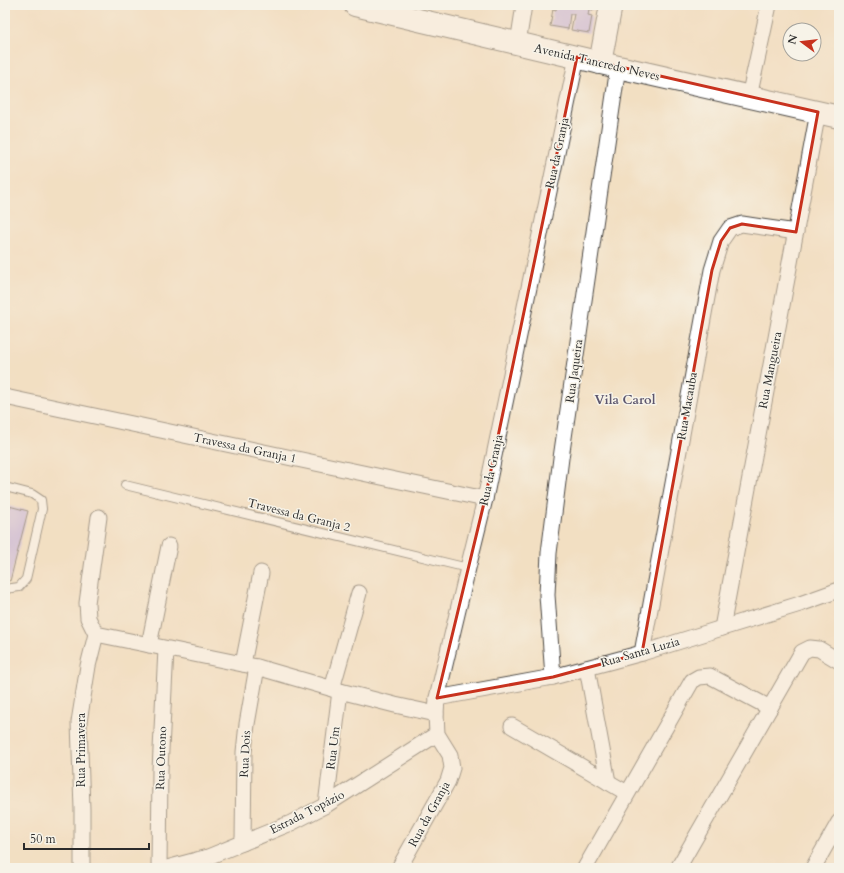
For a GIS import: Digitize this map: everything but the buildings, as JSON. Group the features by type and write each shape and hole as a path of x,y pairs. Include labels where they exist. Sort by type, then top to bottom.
{"main road":[{"name":"Avenida Tancredo Neves","path":"355,5 382,8 609,65 839,117"},
{"path":"609,65 611,5"}],"street":[{"path":"518,43 524,5"},
{"path":"749,97 769,5"},
{"name":"Rua da Granja","path":"399,868 448,781 452,768 450,755 437,734 437,698 485,499 576,57"},
{"name":"Rua Jaqueira","path":"553,677 547,595 549,553 609,65"},
{"name":"Rua Mangueira","path":"722,628 818,112"},
{"name":"Rua Macauba","path":"642,653 712,270 721,241 730,228 742,224 796,232"},
{"name":"Travessa da Granja 1","path":"5,397 485,499"},
{"path":"100,517 87,603 88,618 96,634 250,665 336,690 436,714"},
{"path":"149,645 169,546"},
{"name":"Rua Dois","path":"243,843 244,752 250,665 261,573"},
{"name":"Rua Santa Luzia","path":"437,698 553,677 587,668 642,653 800,604 839,590"},
{"name":"Rua Um","path":"326,805 336,690 359,593"},
{"name":"Rua Primavera","path":"82,868 82,808 79,722 88,666 96,634"},
{"path":"678,868 802,652 810,648 819,649 839,661"},
{"name":"Rua Outono","path":"159,868 160,770 166,649"},
{"path":"587,668 608,782"},
{"path":"585,868 692,681 699,677 710,676 770,708"},
{"path":"512,726 628,793"},
{"name":"Estrada Topázio","path":"167,868 208,857 291,823 326,805 437,734"},
{"path":"813,868 839,822"}],"lane":[{"name":"Travessa da Granja 2","path":"125,485 468,568"},
{"path":"5,487 32,494 41,500 42,509 26,579 19,587 5,589"}],"highlighted area":[{"path":"577,57 818,112 796,232 742,224 730,228 721,241 712,270 642,653 553,677 437,698 485,499"}],"district":[{"name":"Vila Carol","path":"625,400"}]}
